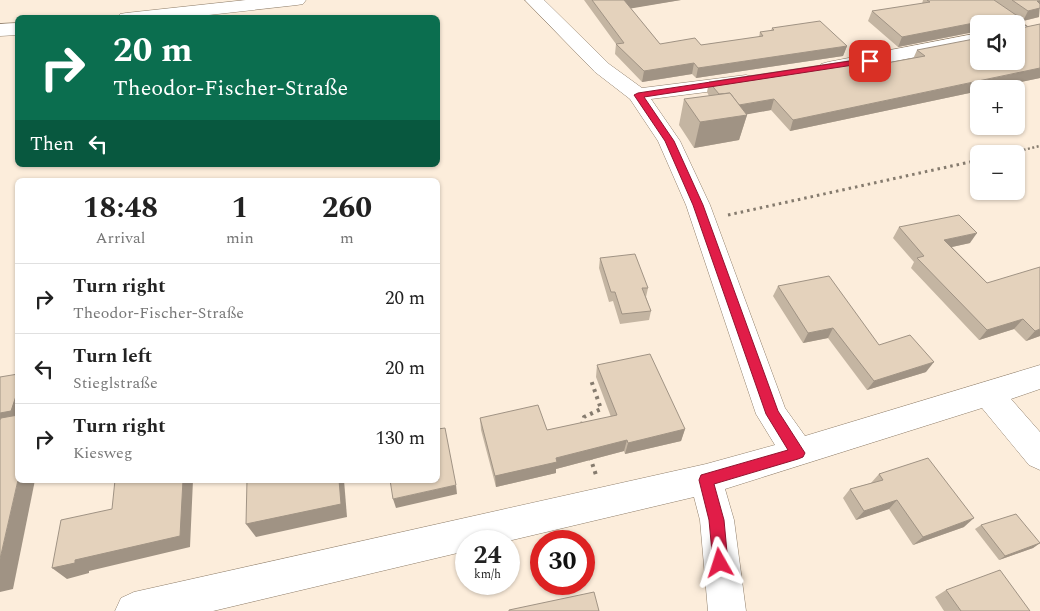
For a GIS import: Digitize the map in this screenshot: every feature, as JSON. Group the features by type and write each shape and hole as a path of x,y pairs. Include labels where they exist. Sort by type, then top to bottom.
{"street":[{"path":"154,15 297,0"},
{"path":"534,0 602,68 638,95 670,141 703,221 772,414 798,453"},
{"path":"0,30 15,29"},
{"path":"806,71 970,41"},
{"path":"638,95 769,77"},
{"path":"134,611 200,603 605,502 706,480 1040,377"},
{"path":"988,393 1040,455"},
{"path":"706,480 716,520 727,611"}],"lane":[{"path":"982,0 1027,28"}],"path":[{"path":"1025,150 1040,146"},
{"path":"703,221 970,162"},
{"path":"582,429 584,416 601,409 591,380"},
{"path":"588,452 605,502"}],"building":[{"path":"592,0 624,0 660,44 695,38 701,45 763,36 760,32 774,30 772,28 820,21 847,46 698,68 694,63 644,71 616,44 624,43"},
{"path":"927,0 994,0 1016,15 970,15 970,24 902,37 872,11 930,2"},
{"path":"1012,0 1040,0 1037,1 1040,4 1040,8 1028,11"},
{"path":"1040,24 1040,68 983,80 970,80 970,83 793,120 774,99 739,105 730,93 719,94 709,82 862,59 870,66 925,56 917,50 970,40 970,70 1025,70 1025,27"},
{"path":"730,93 747,115 700,122 684,99"},
{"path":"959,215 977,233 944,240 987,283 1040,267 1040,329 1035,331 1023,319 987,330 917,258 924,256 899,227"},
{"path":"635,254 648,288 642,288 651,311 622,314 615,292 611,292 600,258"},
{"path":"829,276 879,345 910,335 934,362 874,381 833,328 808,333 778,286"},
{"path":"650,354 685,429 628,443 627,440 556,458 557,462 495,476 480,418 538,405 547,430 617,415 597,365"},
{"path":"15,374 15,399 11,411 0,413 0,377"},
{"path":"15,416 15,483 17,483 0,559 0,420 1,418"},
{"path":"445,428 456,485 393,499 390,483 440,483 440,429"},
{"path":"928,458 974,518 923,537 897,500 864,511 850,489 883,480 879,474"},
{"path":"115,483 183,483 180,536 75,560 75,563 52,568 61,520 112,509"},
{"path":"247,483 339,483 341,504 246,524"},
{"path":"1016,514 1040,543 1005,556 981,525"},
{"path":"1000,570 1030,611 961,611 946,590"},
{"path":"580,595 595,595 599,611 509,611"}],"route":[{"path":"720,563 716,520 706,480 798,453 772,414 698,205 670,141 638,95 741,82 870,61"}]}
